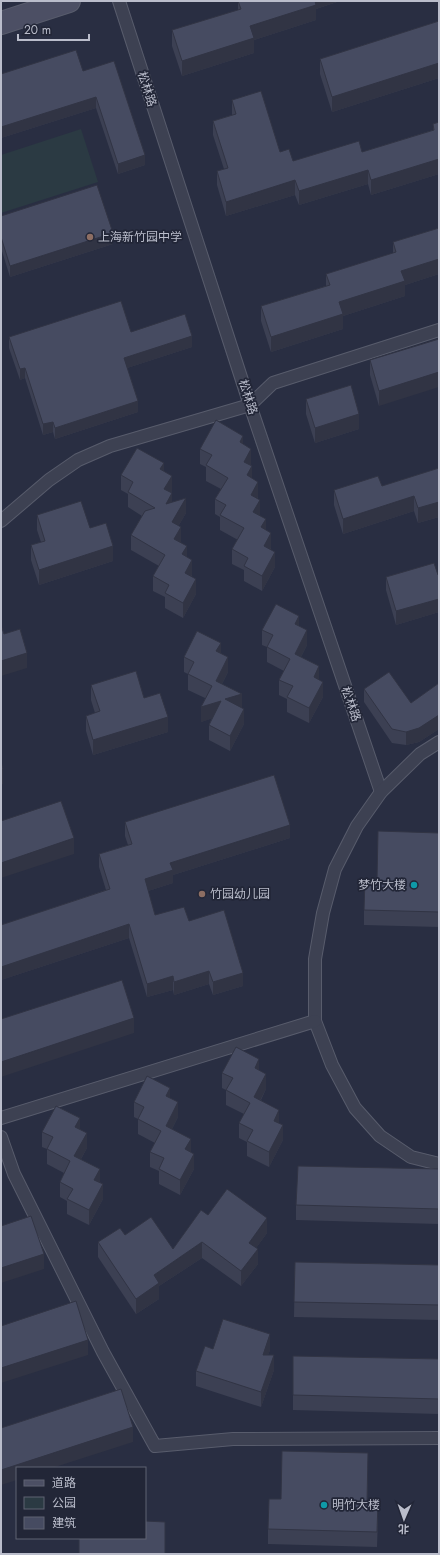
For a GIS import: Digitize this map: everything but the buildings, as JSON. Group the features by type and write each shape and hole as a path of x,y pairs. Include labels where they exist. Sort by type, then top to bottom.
{"street":[{"path":"1,23 69,1"}],"lane":[{"name":"松林路","path":"119,1 250,405 381,792"},
{"path":"1,521 49,480 78,460 110,446 250,405 272,383 439,330"},
{"path":"439,742 420,754 381,792 357,826 335,869 325,906 315,958 315,1021 332,1066 355,1108 380,1136 412,1157 439,1164"},
{"path":"1,1118 315,1021"},
{"path":"1,1138 14,1174 99,1345 156,1446 233,1439 439,1438"}],"green space":[{"path":"81,129 98,182 1,213 1,155"}],"place":[{"name":"上海新竹园中学","path":"90,237"},
{"name":"梦竹大楼","path":"414,885"},
{"name":"竹园幼儿园","path":"202,894"},
{"name":"明竹大楼","path":"324,1505"}]}
